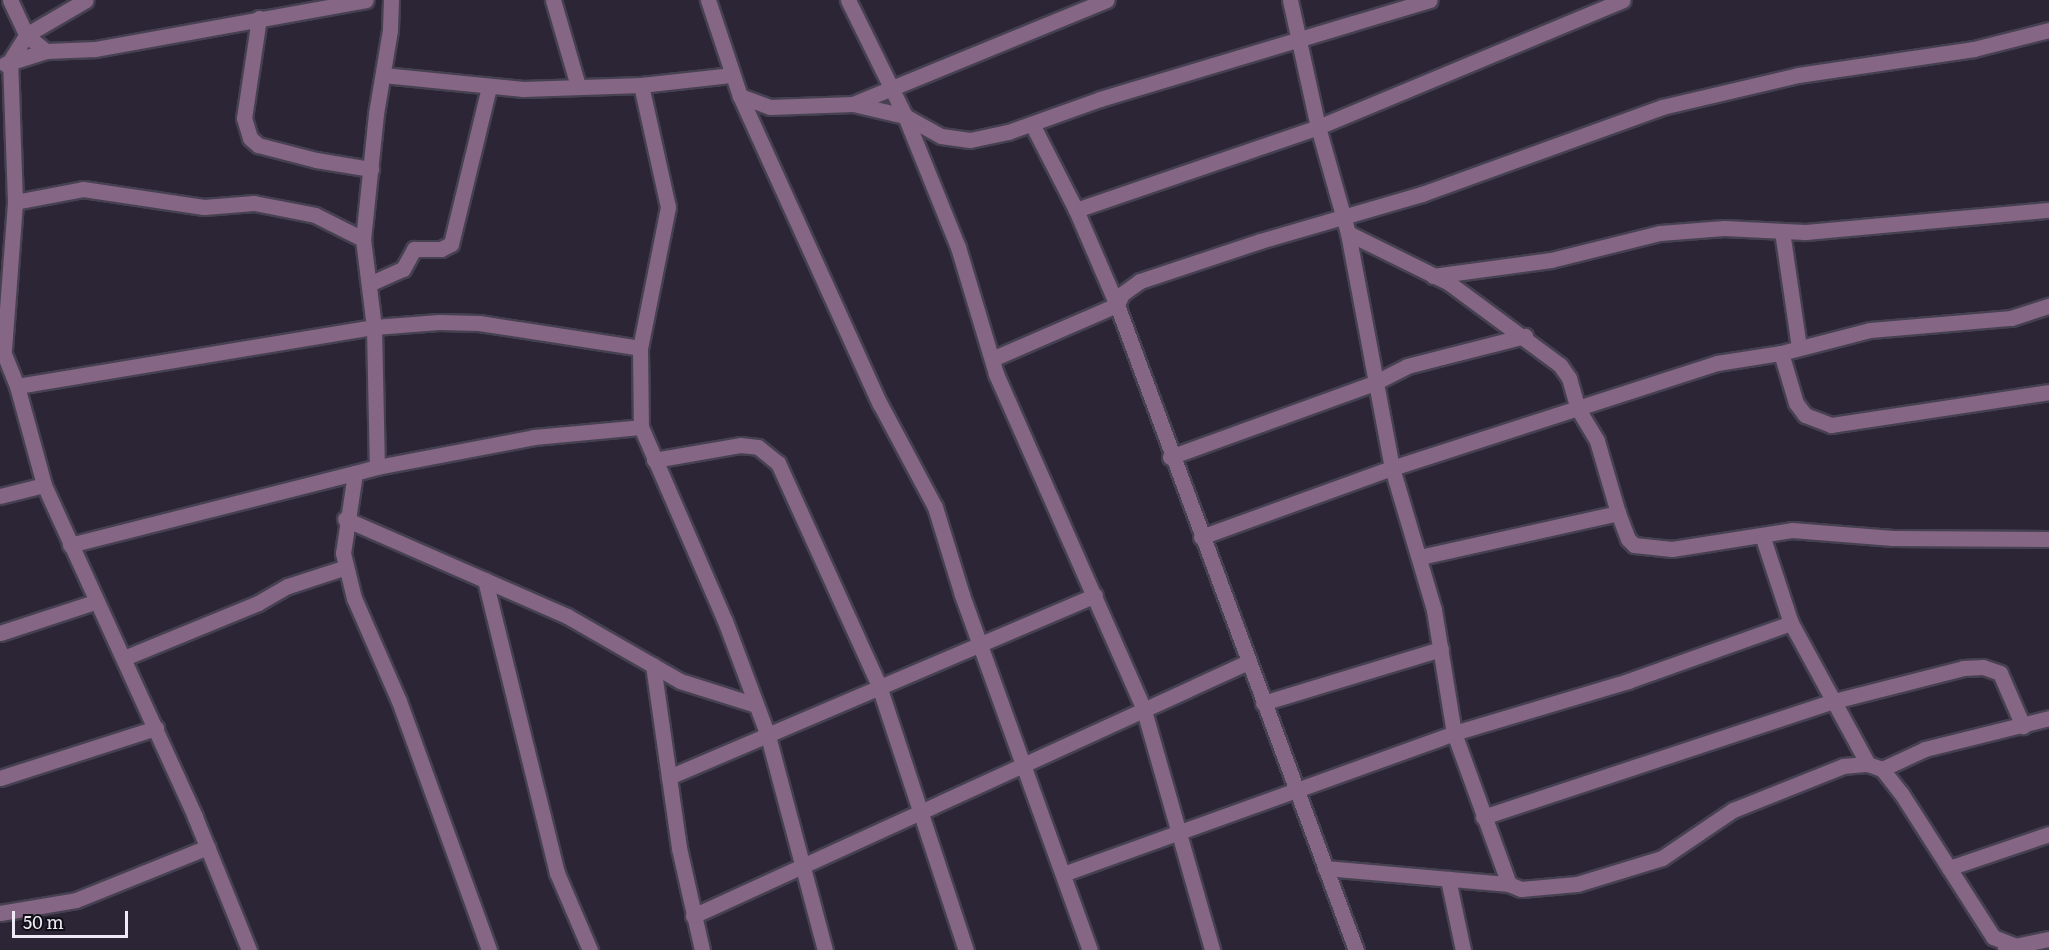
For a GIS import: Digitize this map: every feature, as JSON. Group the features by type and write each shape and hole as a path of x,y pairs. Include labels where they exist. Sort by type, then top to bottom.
{"street":[{"path":"10,0 26,35 46,51"},
{"path":"86,0 26,35 5,64 15,202 2,346 17,386 44,485 95,602 156,728 208,847 249,950"},
{"path":"5,64 46,51 95,49 366,0"},
{"path":"377,466 374,327 363,239 391,0"},
{"path":"553,0 578,86"},
{"path":"708,0 741,96 880,404 935,507 980,643 1090,950"},
{"path":"848,0 889,88 905,116 958,247 992,358 1143,707 1180,828 1212,950"},
{"path":"853,104 1106,0"},
{"path":"1290,0 1297,41 1318,127 1348,233 1374,383 1392,468 1420,557 1441,649 1454,733 1509,884"},
{"path":"741,96 770,107 853,104 905,116 941,136 970,140 1032,124 1258,50 1297,41 1429,0"},
{"path":"1076,210 1318,127 1623,0"},
{"path":"259,18 243,118 250,138 258,145 316,160 371,169"},
{"path":"992,358 1117,305 1122,294 1140,281 1344,216 1422,194 1662,107 1797,75 1974,50 2049,30"},
{"path":"383,75 489,87 641,85 732,75"},
{"path":"641,85 668,207 640,348 641,427 725,621 768,736 801,870 825,950"},
{"path":"369,284 403,269 414,249 441,249 452,244 489,87"},
{"path":"1032,124 1076,210 1117,305 1170,457 1356,950"},
{"path":"15,202 83,189 204,207 254,202 315,215 363,239"},
{"path":"1433,276 1551,260 1660,233 1724,228 1782,231 1868,228 2049,210"},
{"path":"1782,231 1799,347"},
{"path":"1348,233 1433,276 1525,336 1560,365 1569,378 1578,408 1597,441 1628,539 1641,549 1690,548 1792,530 1893,538 2049,539"},
{"path":"1201,537 1392,468 1718,363 1781,353 1870,330 2011,318 2049,306"},
{"path":"17,386 374,327 479,323 640,348"},
{"path":"1170,457 1374,383 1407,366 1525,336"},
{"path":"1781,353 1797,403 1805,416 1831,425 2049,392"},
{"path":"70,545 377,466 534,437 641,427"},
{"path":"654,460 740,445 770,453 778,463 879,686 922,809 966,950"},
{"path":"355,473 345,519 343,554 354,598 399,701 489,950"},
{"path":"0,496 44,485"},
{"path":"1420,557 1618,513"},
{"path":"345,519 576,621 653,665 703,690 756,705"},
{"path":"1762,536 1791,623 1834,700 1875,766 1949,868 2000,945 2049,939"},
{"path":"124,658 258,603 288,586 346,567"},
{"path":"485,580 556,873 590,950"},
{"path":"669,777 1095,595"},
{"path":"0,633 95,602"},
{"path":"1063,874 1180,828 1297,790 1454,733 1628,681 1791,623"},
{"path":"1263,704 1441,649"},
{"path":"693,916 801,870 922,809 1024,765 1143,707 1248,662"},
{"path":"653,665 669,777 693,916 702,950"},
{"path":"1483,817 1834,700 1963,668 1983,666 2000,673 2023,726"},
{"path":"1325,868 1509,884 1541,890 1630,870 1662,858 1733,810 1843,766 1875,766 1925,749 2049,718"},
{"path":"0,778 156,728"},
{"path":"1949,868 2049,834"},
{"path":"0,913 76,900 208,847"},
{"path":"1448,879 1463,950"}]}
